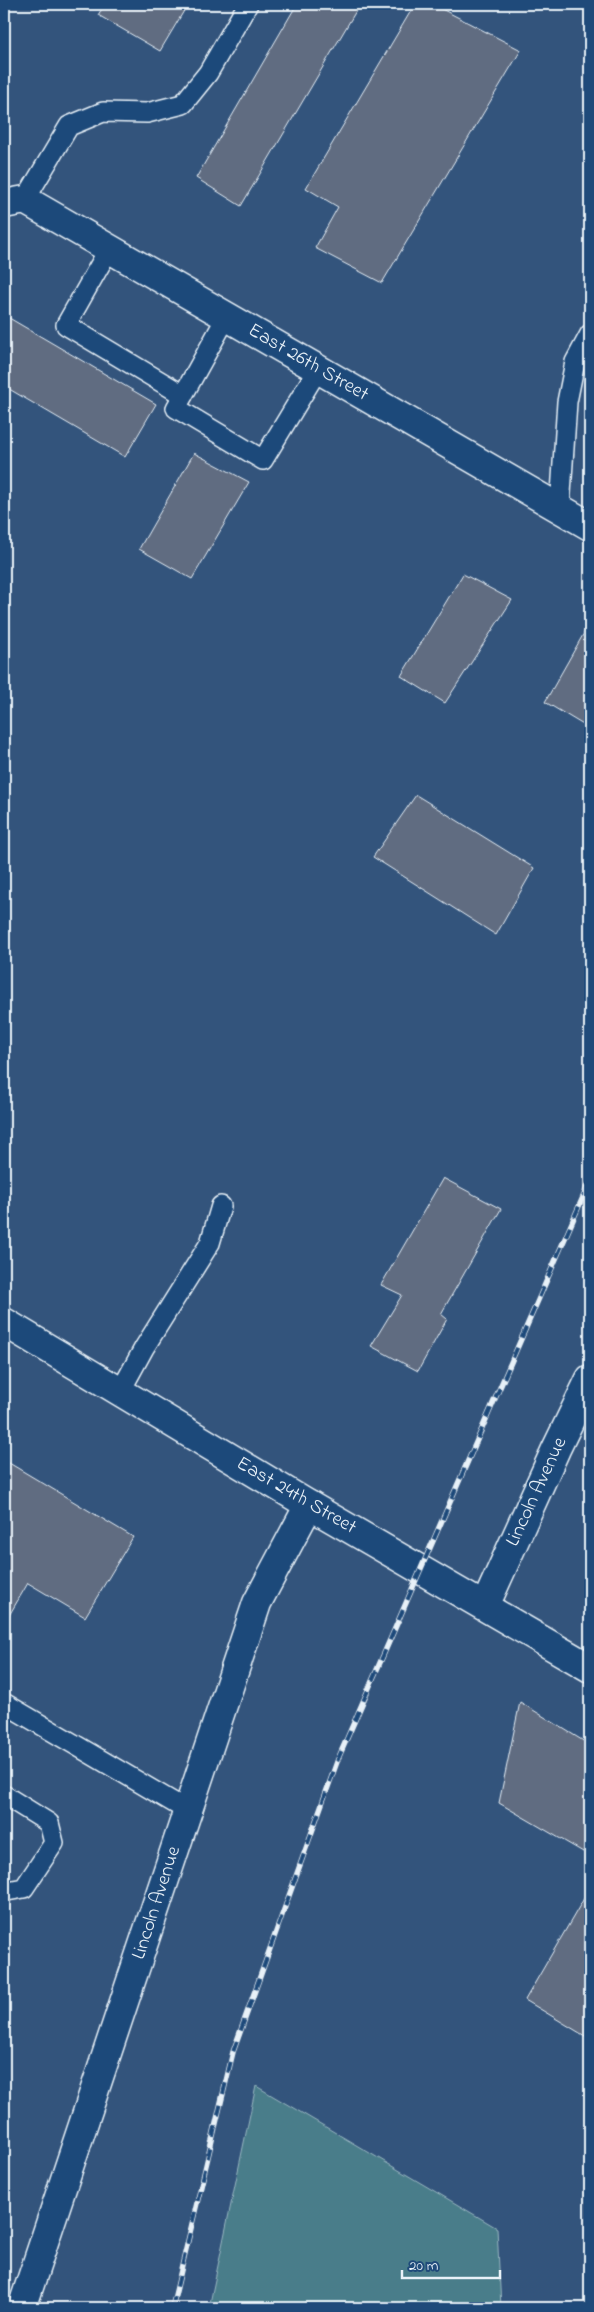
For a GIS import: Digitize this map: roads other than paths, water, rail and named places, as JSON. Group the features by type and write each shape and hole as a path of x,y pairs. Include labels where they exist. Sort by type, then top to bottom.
{"street":[{"name":"East 26th Street","path":"14,202 110,249 590,526"},
{"name":"East 24th Street","path":"4,1322 309,1505 590,1668"},
{"name":"Lincoln Avenue","path":"485,1606 556,1449 590,1380"},
{"name":"Lincoln Avenue","path":"22,2308 257,1603 309,1505"}],"lane":[{"path":"14,202 69,126 103,112 147,113 183,104 208,73 248,4"},
{"path":"110,249 66,325 183,395"},
{"path":"227,316 176,408 263,460 318,369"},
{"path":"560,509 568,402 575,362 590,334"},
{"path":"120,1392 144,1348 210,1243 221,1206"},
{"path":"4,1703 188,1811"},
{"path":"4,1795 49,1823 54,1843 24,1888 4,1889"}],"railway":[{"path":"172,2308 233,2052 338,1759 590,1181"}]}
